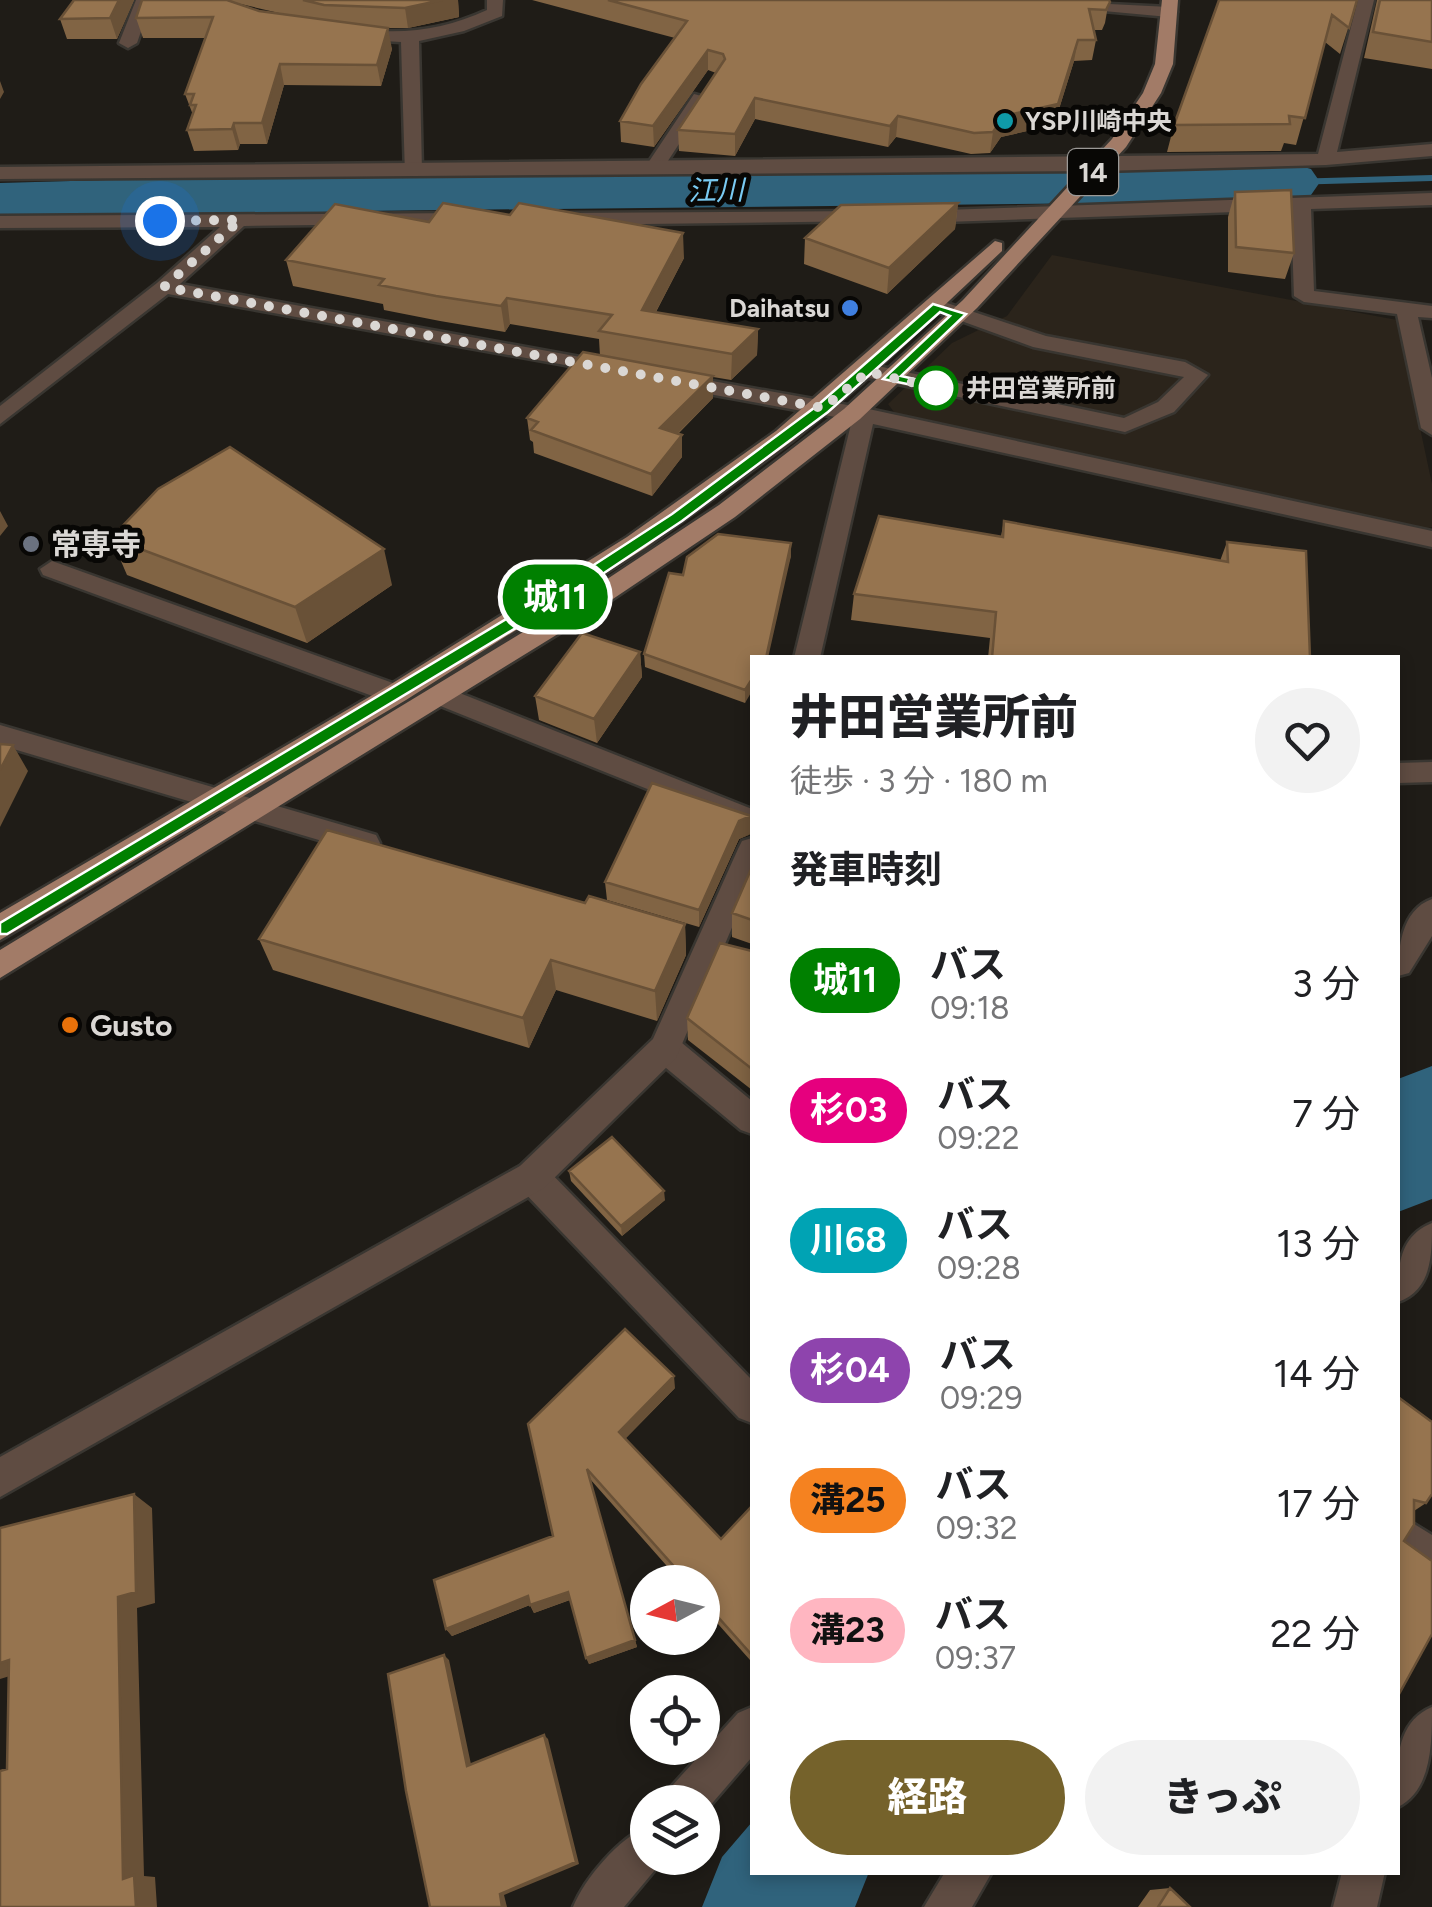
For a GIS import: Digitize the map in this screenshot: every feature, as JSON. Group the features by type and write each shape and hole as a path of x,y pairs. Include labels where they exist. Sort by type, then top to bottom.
{"main road":[{"name":"14","path":"949,310 1122,109 1146,65 1161,6"},
{"name":"14","path":"0,928 569,589 704,500 823,408 879,375 1051,215 1100,164 1152,92 1164,64 1161,6"},
{"name":"14","path":"0,964 251,808 442,696 727,511 858,415 879,375"}],"street":[{"path":"128,43 144,0"},
{"path":"337,32 410,40 469,25 496,12 496,0"},
{"path":"1038,0 1161,6"},
{"path":"1326,159 1366,0"},
{"path":"410,40 412,171"},
{"path":"655,166 712,78"},
{"path":"0,173 1100,164 1326,159 1432,150"},
{"path":"538,219 1026,216 1432,200"},
{"path":"1301,204 1304,296 1432,312"},
{"path":"0,222 498,219"},
{"path":"0,417 164,287 240,220"},
{"path":"164,287 823,408 1432,540"},
{"path":"1406,309 1432,428"},
{"path":"879,375 1125,425 1158,414 1184,394 1197,376 1185,369 1041,342 949,310"},
{"path":"807,655 858,415"},
{"path":"52,568 395,694"},
{"path":"442,696 750,819"},
{"path":"0,735 400,853"},
{"path":"1400,773 1432,772"},
{"path":"0,1478 532,1178 665,1048 724,951 750,856"},
{"path":"1400,961 1432,911"},
{"path":"673,936 724,951"},
{"path":"665,1048 750,1118"},
{"path":"532,1178 750,1403"},
{"path":"1400,1283 1432,1239"},
{"path":"1400,1535 1432,1559"},
{"path":"1400,1782 1432,1726"},
{"path":"701,1785 750,1729"},
{"path":"595,1907 630,1867"},
{"path":"946,1907 969,1875"},
{"path":"1356,1907 1363,1875"}],"shaded area":[{"path":"1052,255 1397,320 1432,484 1432,527 1416,532 897,416 888,404 952,343 1007,316"}],"building":[{"path":"74,0 119,0 110,18 60,19"},
{"path":"142,0 227,0 259,11 388,28 377,65 280,64 262,123 234,123 232,129 187,130 196,105 190,105 194,94 185,94 213,17 136,18"},
{"path":"303,0 442,0 405,8 324,5"},
{"path":"608,0 1110,2 1106,10 1089,9 1096,40 1078,40 1058,104 1004,116 993,132 974,133 898,116 890,126 755,98 735,134 678,130 725,59 723,54 708,50 653,126 620,121 641,84 687,21"},
{"path":"1219,0 1357,0 1349,28 1332,15 1305,118 1289,116 1290,124 1174,125"},
{"path":"1380,0 1432,0 1432,42 1373,32"},
{"path":"1291,190 1294,253 1236,247 1235,192"},
{"path":"443,203 510,215 519,203 683,233 642,310 758,329 732,354 599,331 612,315 507,298 501,306 436,296 379,285 384,279 286,260 335,204 429,222"},
{"path":"958,203 889,268 805,238 841,205"},
{"path":"583,352 713,376 660,428 682,435 651,474 531,430 538,422 527,418"},
{"path":"230,447 384,549 295,607 111,538 158,489"},
{"path":"879,516 1003,537 1004,521 1228,562 1227,542 1306,551 1310,655 992,655 996,612 854,594"},
{"path":"718,534 791,543 767,655 750,655 750,682 745,690 644,654 669,573 683,575 687,557"},
{"path":"582,633 640,652 594,719 535,696"},
{"path":"0,744 13,745 0,770"},
{"path":"652,783 750,816 739,821 699,910 605,882"},
{"path":"327,830 585,903 589,896 685,924 655,991 551,960 523,1018 259,939"},
{"path":"750,872 750,919 732,913"},
{"path":"720,943 750,950 750,1067 687,1018"},
{"path":"612,1137 664,1191 621,1226 569,1171"},
{"path":"625,1329 674,1376 619,1432 721,1539 750,1508 750,1653 720,1619 720,1565 673,1565 587,1469 630,1622 630,1642 586,1658 568,1592 530,1605 528,1596 446,1629 434,1580 553,1536 528,1424"},
{"path":"1400,1398 1432,1422 1432,1494 1426,1503 1414,1500 1414,1525 1404,1541 1432,1561 1432,1634 1400,1692"},
{"path":"134,1494 136,1592 118,1597 123,1879 134,1875 136,1907 0,1907 0,1771 7,1769 9,1660 0,1663 0,1528"},
{"path":"444,1655 467,1766 544,1735 576,1862 500,1894 502,1907 430,1907 406,1791 388,1674"},
{"path":"1170,1888 1190,1907 1158,1907"}],"waterway":[{"name":"江川","path":"1289,182 1432,178"},
{"name":"江川","path":"0,202 357,192 1289,182"},
{"path":"1400,1160 1432,1113"},
{"path":"772,1907 798,1875"}],"bus line":[{"name":"城11","path":"0,928 569,589 677,518 823,408 938,306 959,314 890,379 936,388"}],"place":[{"name":"YSP川崎中央","path":"1005,121"},
{"name":"Daihatsu","path":"850,308"},
{"name":"井田営業所前","path":"936,388"},
{"name":"常専寺","path":"31,544"},
{"name":"Gusto","path":"70,1025"}],"route":[{"path":"160,221 240,220 164,287 823,408 868,372 936,388"}]}
